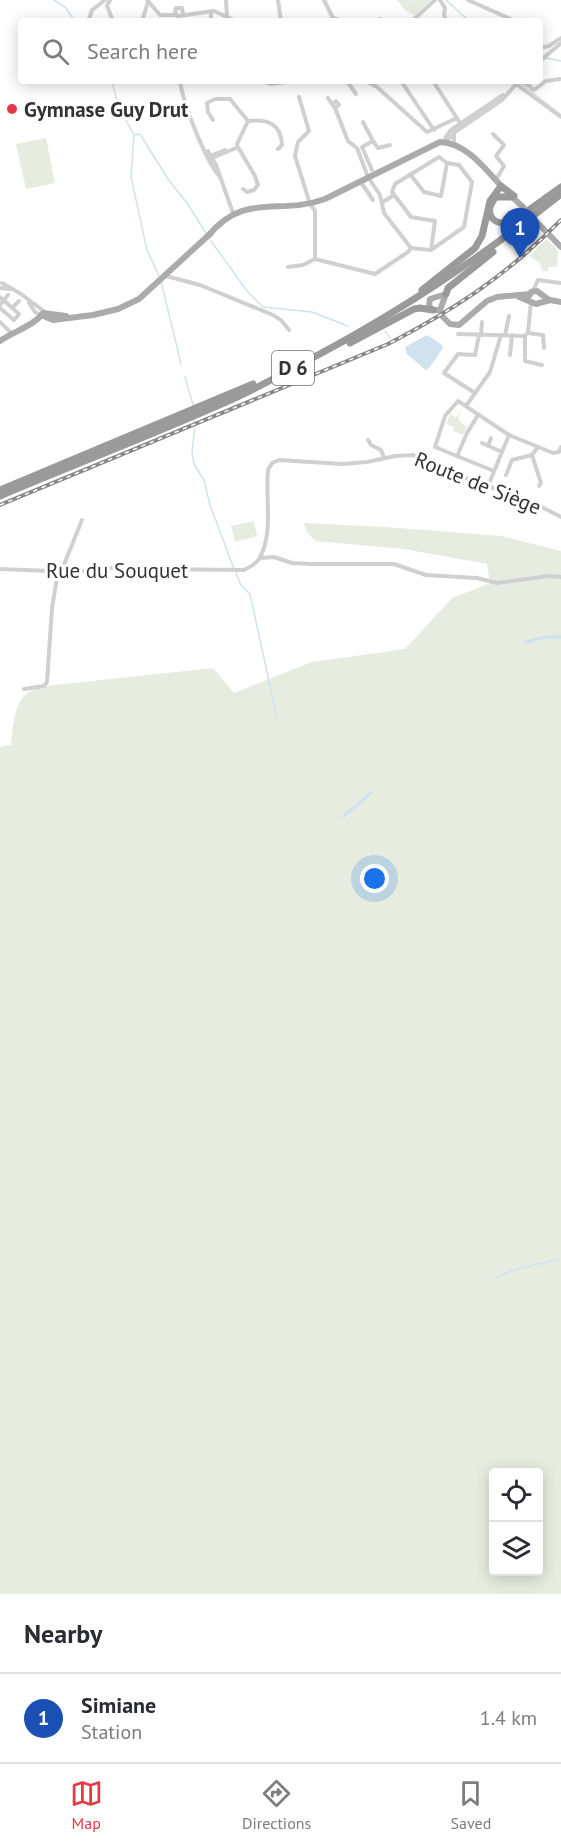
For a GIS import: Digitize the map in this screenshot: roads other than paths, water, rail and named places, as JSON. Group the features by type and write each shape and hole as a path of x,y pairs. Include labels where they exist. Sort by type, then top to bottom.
{"highway":[{"path":"498,181 513,196"},
{"name":"D 6","path":"422,290 476,248 484,230 490,201 498,181"},
{"path":"513,196 496,197 491,202 489,210 497,223 512,222 559,193"},
{"path":"446,294 448,288 559,193"},
{"name":"D 6","path":"0,490 252,385 346,336 462,265 559,193"},
{"name":"D 6","path":"0,496 235,398 374,325 452,276 513,233 559,193"},
{"path":"271,380 382,328 414,309 420,308 439,313"}],"main road":[{"path":"447,140 462,149 498,181"},
{"path":"40,312 53,320 118,309 139,299 232,215 247,208 311,205 412,154 447,140 473,152 498,181"},
{"path":"513,196 559,246"},
{"path":"208,236 232,215"},
{"path":"439,313 446,294"},
{"path":"446,294 430,299 429,306 450,324 459,325 487,301 502,297 535,297 561,302"},
{"path":"40,312 62,316 93,315"},
{"path":"0,341 11,333 38,321 40,312"}],"street":[{"path":"89,18 92,10 105,0"},
{"path":"110,0 107,6 112,18"},
{"path":"226,0 227,16"},
{"path":"278,0 281,18"},
{"path":"324,0 333,18"},
{"path":"416,18 438,0 446,8 445,18"},
{"path":"468,0 508,18"},
{"path":"148,1 160,15 211,11 231,18"},
{"path":"143,18 148,1"},
{"path":"176,1 180,14"},
{"path":"211,11 212,18"},
{"path":"543,47 561,38"},
{"path":"543,58 561,43"},
{"path":"543,83 560,79"},
{"path":"181,84 199,136 220,177 232,215"},
{"path":"349,84 356,94"},
{"path":"372,84 427,132 457,118"},
{"path":"403,84 434,130"},
{"path":"435,84 462,125"},
{"path":"447,140 462,125 518,84"},
{"path":"520,84 561,117"},
{"path":"521,84 534,90 542,84"},
{"path":"299,97 309,131 298,142 295,156 315,211 315,259"},
{"path":"328,98 348,141 360,147 372,170"},
{"path":"213,120 208,112 207,103 215,99 230,99 248,121"},
{"path":"248,121 262,119 274,125 282,136 282,145 278,149"},
{"path":"210,158 236,146 248,121"},
{"path":"363,122 378,148 390,145"},
{"path":"447,140 451,130 462,125"},
{"path":"493,134 504,145 496,156 504,166 498,181"},
{"path":"360,147 373,141"},
{"path":"236,146 250,167 258,186 247,192 243,189"},
{"path":"360,147 368,177 383,202 384,213 411,248 431,250 464,227 472,182 459,165 447,163 439,157 395,184 392,192 411,217 435,221 431,250"},
{"path":"410,174 424,192 441,196 447,163"},
{"path":"360,181 372,200"},
{"path":"383,202 394,195"},
{"path":"288,267 303,265 315,259 375,274 411,248"},
{"path":"164,278 200,285 273,315 281,320 289,330"},
{"path":"542,365 525,361 529,310 535,297 538,280 561,284"},
{"path":"0,284 26,297 40,312"},
{"path":"2,299 19,314 14,320 0,307 2,299 8,295"},
{"path":"12,308 19,301"},
{"path":"466,406 492,368 508,316"},
{"path":"0,322 11,333"},
{"path":"475,393 444,373 458,354 475,355 482,322"},
{"path":"458,334 543,335 544,348"},
{"path":"510,355 512,335"},
{"path":"494,471 435,447 445,416 458,401 509,435 556,453 561,447"},
{"path":"456,456 478,415"},
{"path":"488,486 509,435"},
{"path":"488,446 491,438"},
{"path":"368,440 371,445 381,450 384,458"},
{"path":"482,443 502,452"},
{"path":"506,475 512,460 532,455 538,447"},
{"path":"532,455 541,483 539,486"},
{"name":"Route de Siège","path":"260,558 266,538 268,470 272,463 289,460 342,464 413,456 536,504 561,517"},
{"path":"24,689 44,686 47,682 52,608 59,572 82,520"},
{"path":"260,558 274,557 292,563 311,564 394,564 426,575 477,578 496,583 549,576 561,577"},
{"name":"Rue du Souquet","path":"0,569 59,572 87,572 121,567 244,570 260,558"}],"water":[{"path":"427,335 441,344 443,348 426,370 407,354 405,347"}],"waterway":[{"path":"54,0 65,7 73,18"},
{"path":"446,0 466,18"},
{"path":"543,58 561,61"},
{"path":"113,84 118,105 134,135 131,177 147,250 159,276"},
{"path":"522,84 560,114"},
{"path":"134,135 140,134 206,233"},
{"path":"211,241 247,291 263,307 312,312 348,326"},
{"path":"161,281 181,364"},
{"path":"385,331 390,338"},
{"path":"185,377 193,405"},
{"path":"193,418 195,425 192,452 194,464 204,480 210,505 241,585 250,594 277,718"},
{"path":"526,642 545,637 561,637"},
{"path":"344,816 371,793"},
{"path":"495,1278 514,1270 559,1259"}],"railway":[{"path":"0,505 388,344 437,317 501,274 561,220"}],"place":[{"name":"Gymnase Guy Drut","path":"12,109"},
{"name":"Simiane","path":"520,258"}]}
